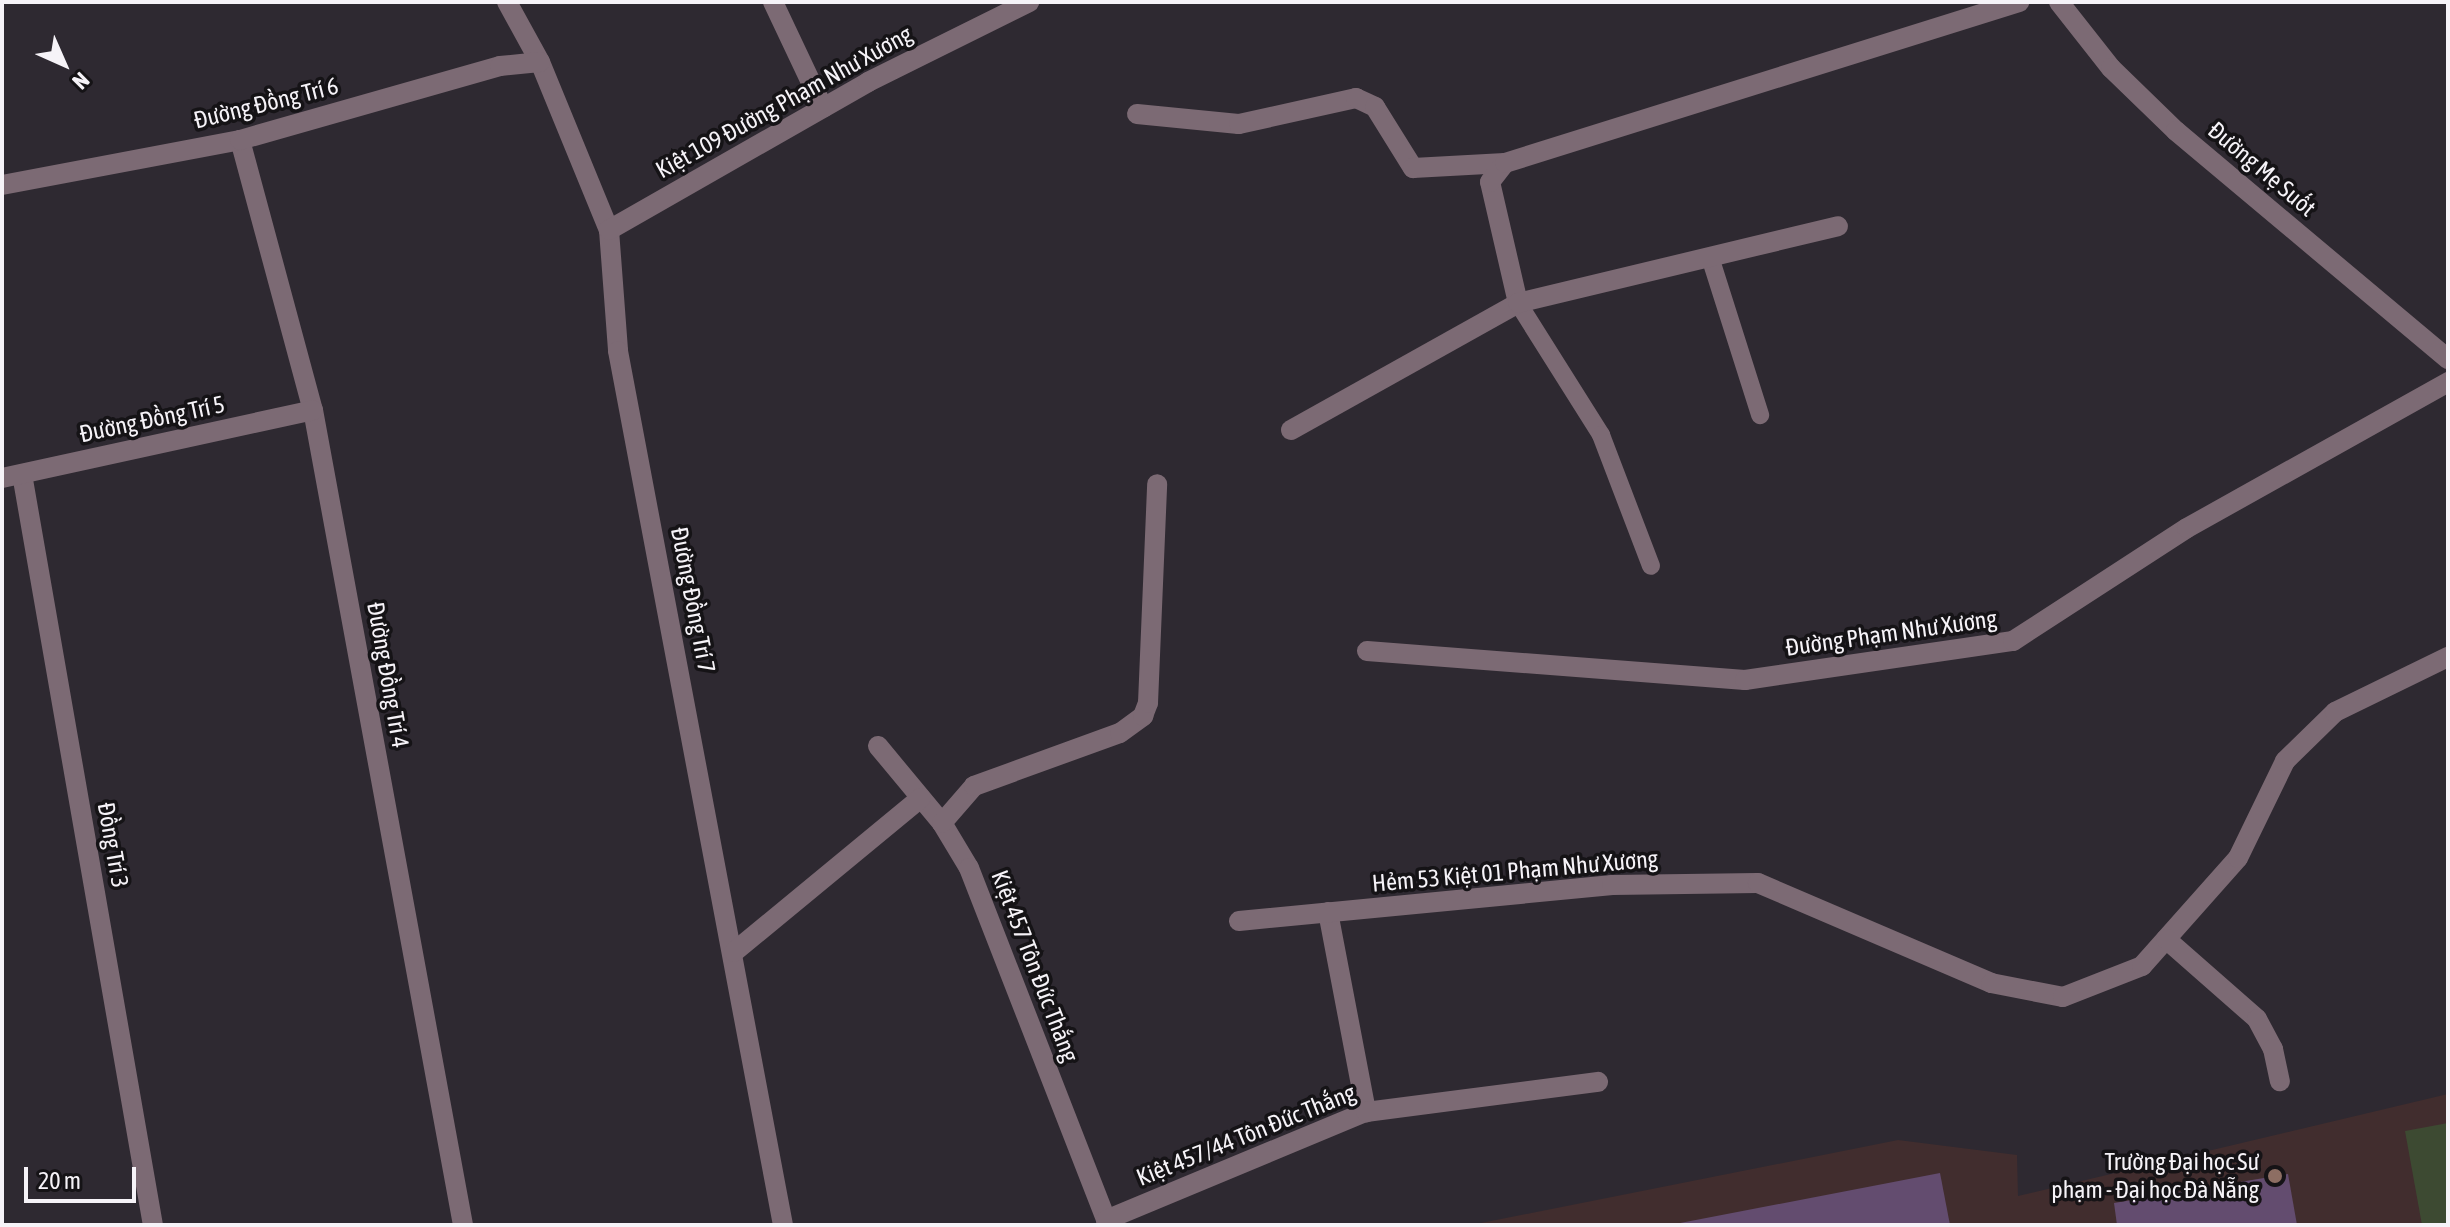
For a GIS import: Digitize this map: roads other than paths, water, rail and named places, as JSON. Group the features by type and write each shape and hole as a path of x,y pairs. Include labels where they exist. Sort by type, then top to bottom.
{"street":[{"name":"Đường Đồng Trí 7","path":"507,2 540,62 609,230 618,351 734,952 783,1225"},
{"path":"773,2 823,108"},
{"name":"Kiệt 109 Đường Phạm Như Xương","path":"609,230 823,108 1029,2"},
{"path":"1137,114 1239,124 1356,98 1375,107 1413,168 1505,163 2019,2"},
{"name":"Đường Mẹ Suốt","path":"2059,2 2111,68 2176,131 2448,359"},
{"name":"Đường Đồng Trí 6","path":"2,185 240,140 500,66 540,62"},
{"name":"Đường Đồng Trí 4","path":"240,140 313,410 463,1225"},
{"path":"1505,163 1490,182 1518,303"},
{"path":"1291,430 1518,303 1838,226"},
{"name":"Đường Phạm Như Xương","path":"1367,651 1745,680 2013,641 2187,528 2448,382"},
{"name":"Đường Đồng Trí 5","path":"12,476 313,410"},
{"name":"Đồng Trí 3","path":"12,476 153,1225"},
{"path":"942,823 974,786 1135,726 1148,703 1157,484"},
{"name":"Hẻm 53 Kiệt 01 Phạm Như Xương","path":"1239,921 1612,885 1758,883 1991,983 2063,997 2142,966 2238,858 2285,761 2335,712 2448,657"},
{"name":"Kiệt 457 Tôn Đức Thắng","path":"878,746 942,823 969,868 1107,1222"},
{"path":"734,952 921,798"},
{"path":"1328,912 1366,1112"},
{"path":"2166,939 2257,1019 2273,1049 2280,1081"},
{"name":"Kiệt 457/44 Tôn Đức Thắng","path":"1107,1222 1366,1112 1598,1082"}],"lane":[{"path":"1710,257 1760,415"},
{"path":"1518,303 1601,435 1651,566"}],"place":[{"name":"Trường Đại học Sư phạm - Đại học Đà Nẵng","path":"2275,1176"}]}
